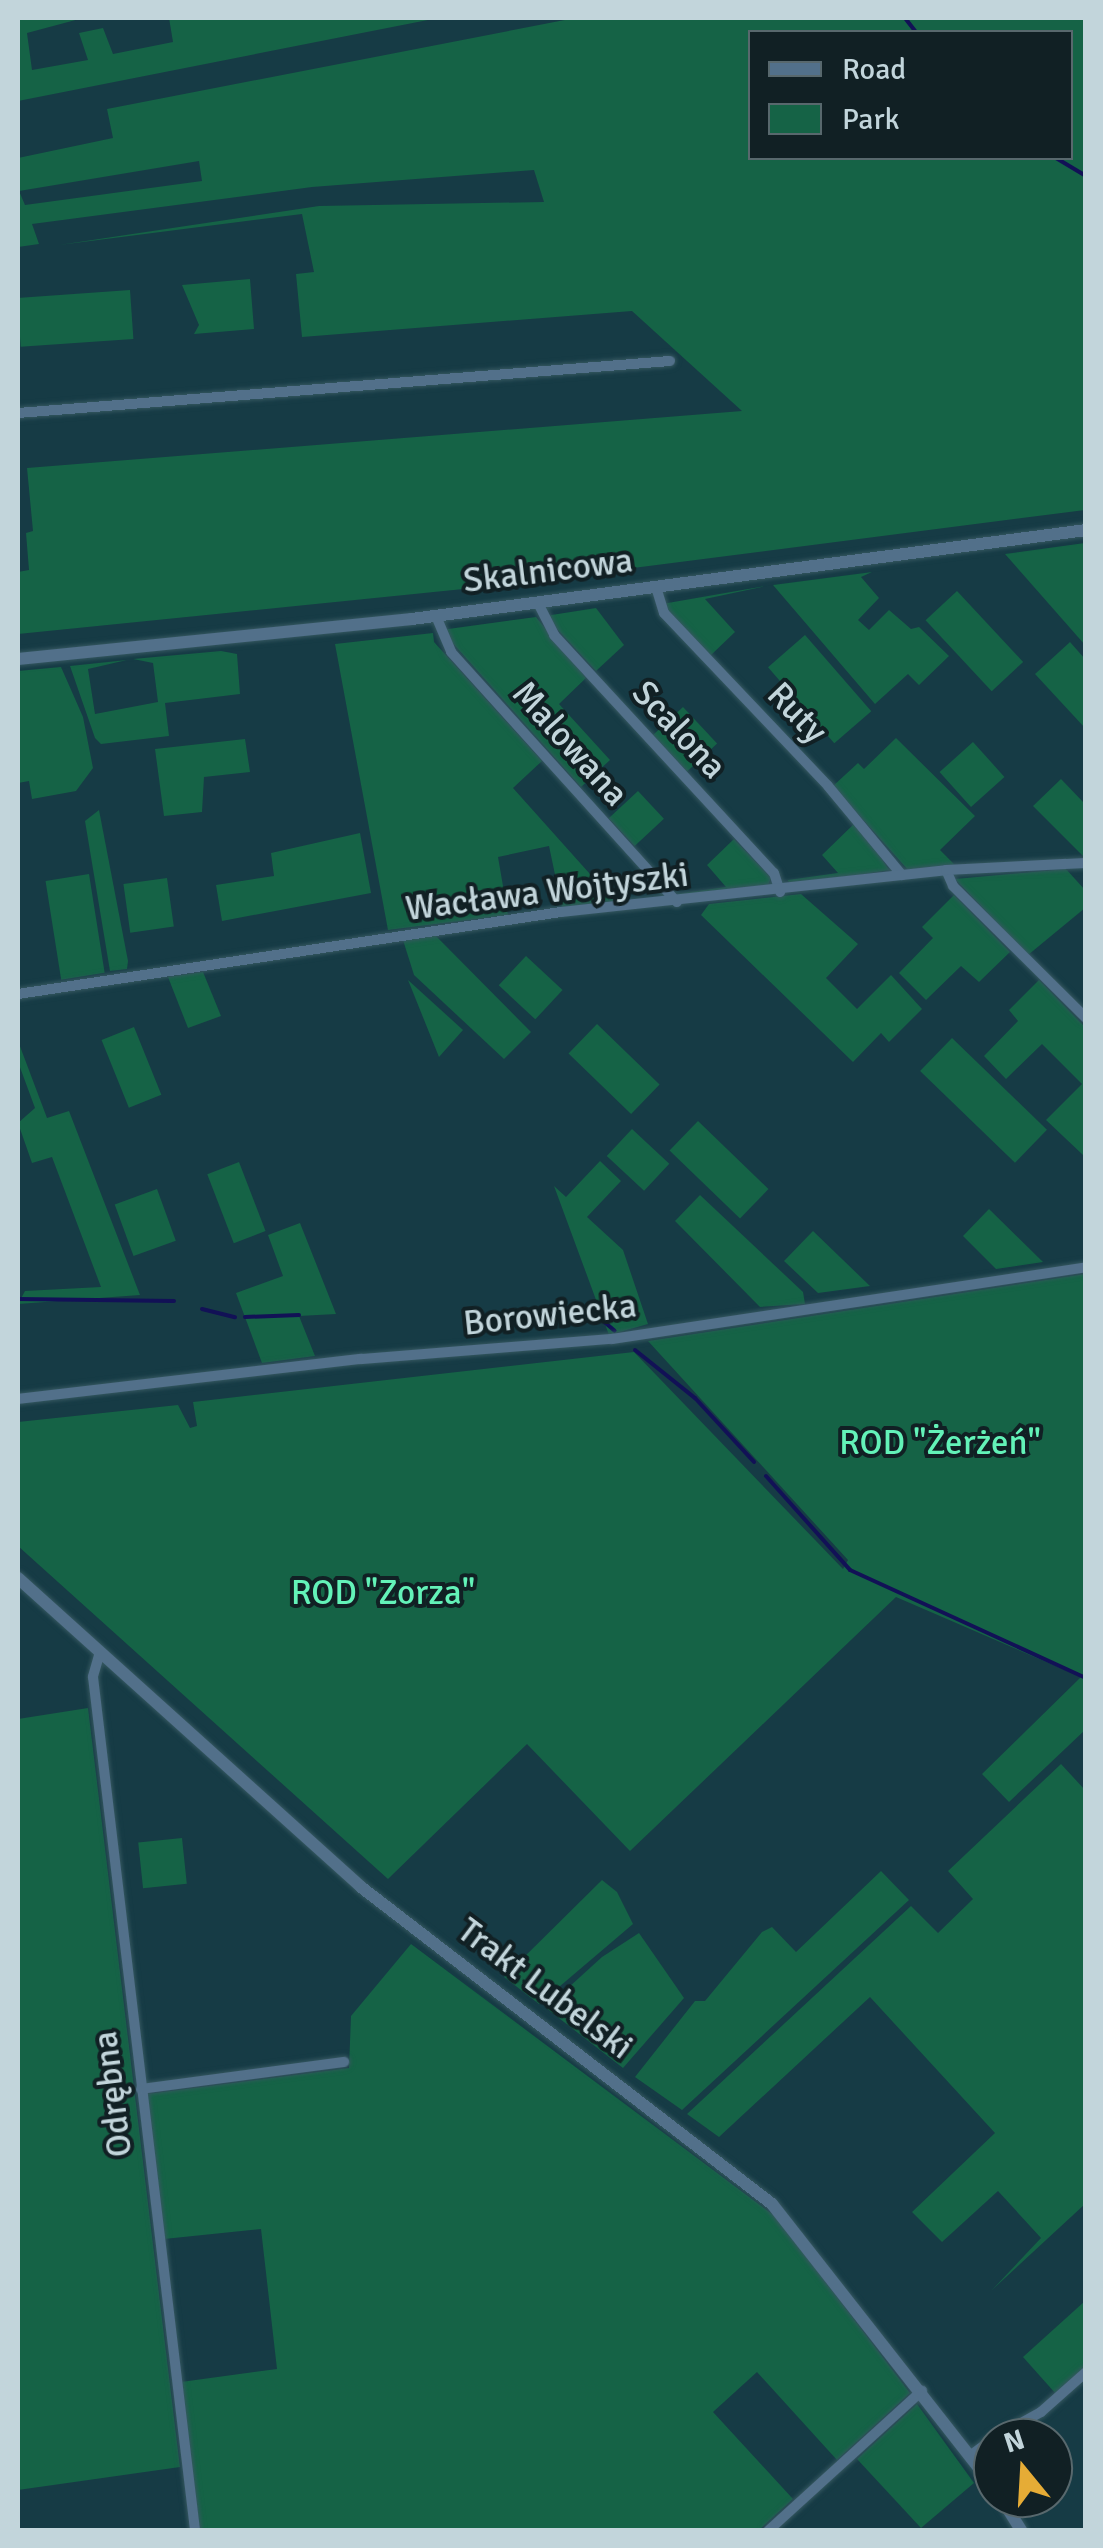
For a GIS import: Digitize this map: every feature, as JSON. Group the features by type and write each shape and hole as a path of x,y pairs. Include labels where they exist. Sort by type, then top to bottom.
{"street":[{"path":"18,413 670,360"},
{"name":"Skalnicowa","path":"18,659 538,604 1086,530"},
{"name":"Ruty","path":"656,588 664,613 853,813 902,875"},
{"name":"Scalona","path":"538,604 554,635 774,873 780,892"},
{"name":"Malowana","path":"436,616 450,652 676,902"},
{"name":"Wacława Wojtyszki","path":"18,994 561,912 780,892 946,870 1086,863"},
{"path":"946,870 952,886 1086,1018"},
{"name":"Borowiecka","path":"18,1399 361,1359 612,1340 1086,1268"},
{"name":"Trakt Lubelski","path":"18,1578 361,1887 772,2204 973,2458"},
{"name":"Odrębna","path":"100,1652 93,1677 195,2530"},
{"path":"141,2089 344,2062"},
{"path":"1031,2418 1086,2372"},
{"path":"769,2530 922,2391"}],"green space":[{"path":"18,18 83,18 27,33 32,70 88,60 79,33 103,28 113,54 173,42 169,18 438,18 18,101"},
{"path":"575,18 1085,18 1085,510 493,586 18,634 18,572 29,570 26,533 33,531 27,468 742,411 632,311 302,337 296,274 314,272 302,214 59,245 319,206 544,202 534,170 312,187 32,224 39,244 18,247 18,158 113,138 107,109","holes":["199,161 202,181 25,205 19,191"]},
{"path":"250,279 254,329 194,334 199,325 182,285"},
{"path":"130,290 133,339 21,347 18,298"},
{"path":"1086,543 1085,645 1005,554"},
{"path":"872,572 861,577 879,598 858,620 869,630 889,610 911,629 919,627 949,656 919,685 908,674 875,704 773,585"},
{"path":"766,586 705,599 735,632 710,656 662,604"},
{"path":"957,591 1023,662 992,691 926,620"},
{"path":"596,608 624,645 596,671 545,616"},
{"path":"536,617 586,678 559,704 610,760 581,787 441,630"},
{"path":"433,633 434,642 542,761 513,788 615,902 562,908 549,846 498,857 508,915 388,930 335,644"},
{"path":"805,635 871,711 834,743 768,667"},
{"path":"1070,642 1085,659 1085,728 1035,674"},
{"path":"221,651 237,654 240,694 165,703 169,736 101,744 95,738 70,666 127,660 88,669 95,714 158,702 153,663 133,659"},
{"path":"61,667 83,717 93,768 76,791 32,799 29,781 18,783 18,671"},
{"path":"683,707 717,744 687,772 653,735"},
{"path":"896,738 975,816 940,850 955,865 908,870 833,786 858,763 864,769"},
{"path":"245,739 250,772 204,777 202,812 164,816 155,749"},
{"path":"973,742 1004,777 971,807 940,772"},
{"path":"1061,779 1085,804 1085,858 1033,806"},
{"path":"638,791 664,819 635,846 609,818"},
{"path":"99,810 127,969 110,971 85,821"},
{"path":"857,821 889,870 790,886 788,880 838,873 822,855"},
{"path":"360,833 371,893 222,921 216,885 274,876 271,853"},
{"path":"734,839 771,878 766,890 676,894 726,887 707,865"},
{"path":"1066,869 1085,890 1085,908 1028,955 955,879"},
{"path":"89,874 105,973 61,980 46,881"},
{"path":"167,878 174,927 130,933 123,884"},
{"path":"801,894 858,944 826,978 857,1009 891,975 922,1009 889,1042 881,1033 853,1062 701,915 709,904"},
{"path":"954,895 1010,952 979,982 961,966 926,1000 899,973 933,938 922,927"},
{"path":"434,934 531,1032 504,1059 414,975 403,940"},
{"path":"526,956 563,990 535,1019 499,985"},
{"path":"203,972 221,1016 188,1028 168,977"},
{"path":"408,980 463,1030 439,1057"},
{"path":"1039,980 1085,1027 1083,1155 1046,1120 1082,1084 1042,1044 1006,1079 984,1056 1018,1021 1009,1010"},
{"path":"597,1024 660,1084 631,1114 569,1053"},
{"path":"134,1027 161,1095 129,1108 102,1040"},
{"path":"952,1038 1047,1130 1015,1163 920,1071"},
{"path":"18,1041 47,1118 69,1111 140,1295 18,1304 25,1291 101,1287 52,1157 32,1163 18,1123 35,1108 18,1062"},
{"path":"698,1121 768,1189 740,1219 670,1150"},
{"path":"632,1129 669,1164 644,1191 607,1156"},
{"path":"600,1161 621,1181 587,1217 623,1250 648,1324 609,1335 554,1186 566,1197"},
{"path":"239,1162 266,1231 234,1243 207,1174"},
{"path":"157,1189 176,1241 134,1256 115,1204"},
{"path":"700,1195 803,1292 805,1304 760,1307 675,1221"},
{"path":"989,1209 1043,1262 996,1269 963,1236"},
{"path":"300,1223 336,1314 299,1316 315,1356 262,1363 236,1293 283,1276 268,1235"},
{"path":"813,1231 870,1286 818,1293 784,1261"},
{"name":"ROD \"Zorza\"","path":"1085,1274 1085,1730 1009,1802 982,1774 1081,1677 896,1597 630,1851 527,1744 388,1879 18,1546 18,1422 178,1405 190,1428 197,1426 193,1402 634,1352 843,1569 848,1560 648,1341"},
{"path":"88,1708 180,2467 18,2490 18,1719"},
{"path":"1061,1764 1085,1790 1085,2204 992,2290 1041,2238 998,2191 942,2242 912,2212 995,2133 870,1997 719,2137 687,2114 911,1906 938,1933 973,1899 948,1871"},
{"path":"182,1838 187,1884 143,1888 138,1843"},
{"path":"881,1871 909,1900 682,2110 635,2077 695,2001 705,2001 762,1932 772,1927 796,1952"},
{"path":"602,1880 617,1892 633,1924 539,2004 504,1977"},
{"path":"639,1933 684,1998 623,2068 546,2008 602,1957"},
{"path":"411,1944 776,2217 910,2393 837,2460 757,2372 713,2412 793,2499 759,2530 200,2530 181,2382 277,2369 261,2229 164,2239 147,2094 349,2068 351,2016"},
{"path":"1085,2301 1085,2367 1056,2394 1023,2357"},
{"path":"917,2404 973,2484 921,2528 857,2459"}],"waterway":[{"path":"905,18 914,30"},
{"path":"1059,160 1086,176"},
{"path":"18,1299 174,1301"},
{"path":"202,1309 235,1317"},
{"path":"245,1317 299,1315"},
{"path":"601,1319 615,1331"},
{"path":"635,1350 695,1398 754,1462"},
{"path":"766,1476 850,1570 1086,1678"}],"park label":[{"name":"ROD \"Żerżeń\"","path":"940,1443"}]}
